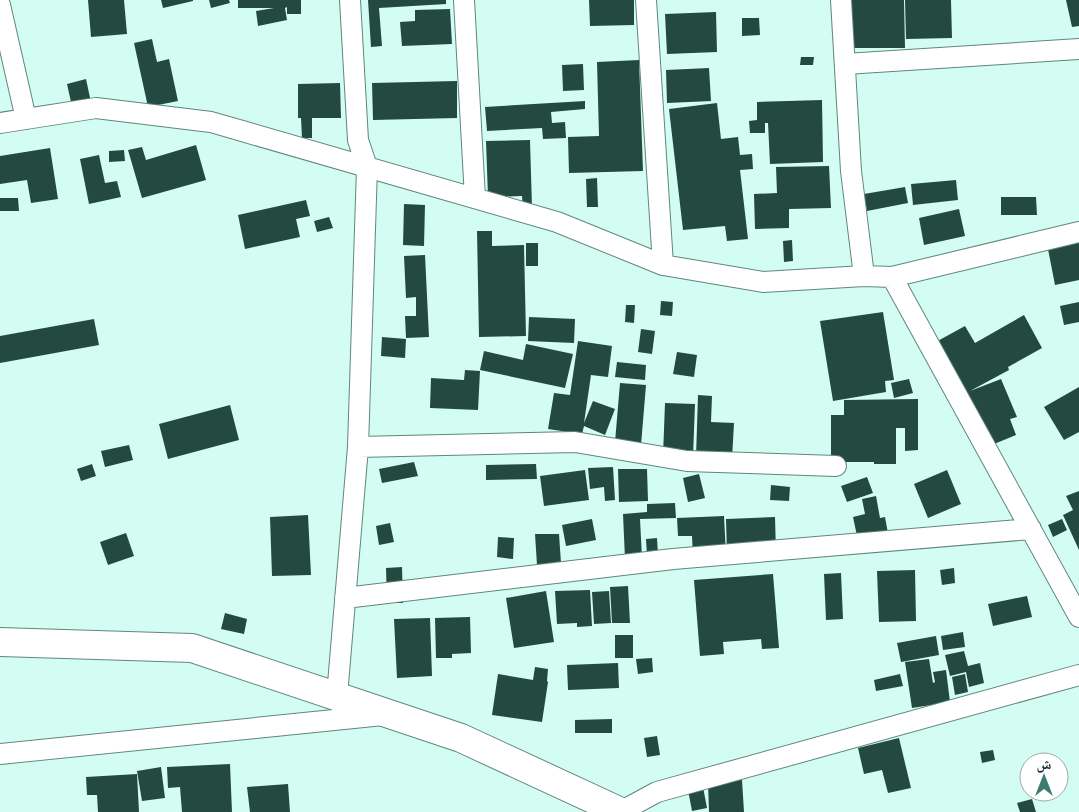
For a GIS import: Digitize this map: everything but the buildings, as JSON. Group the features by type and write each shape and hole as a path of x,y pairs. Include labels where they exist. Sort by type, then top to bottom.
{"street":[{"path":"337,696 358,447 367,167 358,140 350,0"},
{"path":"464,0 476,198"},
{"path":"646,0 663,265"},
{"path":"841,0 851,171 864,276"},
{"path":"0,5 26,119"},
{"path":"845,64 1079,49"},
{"path":"0,123 96,108 211,122 557,222 663,265 763,282 864,276 892,277 1079,232"},
{"path":"892,277 1079,617"},
{"path":"358,447 575,442 687,461 836,466"},
{"path":"345,598 673,559 1031,530"},
{"path":"0,642 192,648 461,738 620,812"},
{"path":"613,812 620,812 657,792 1079,675"},
{"path":"0,754 390,714"}]}
